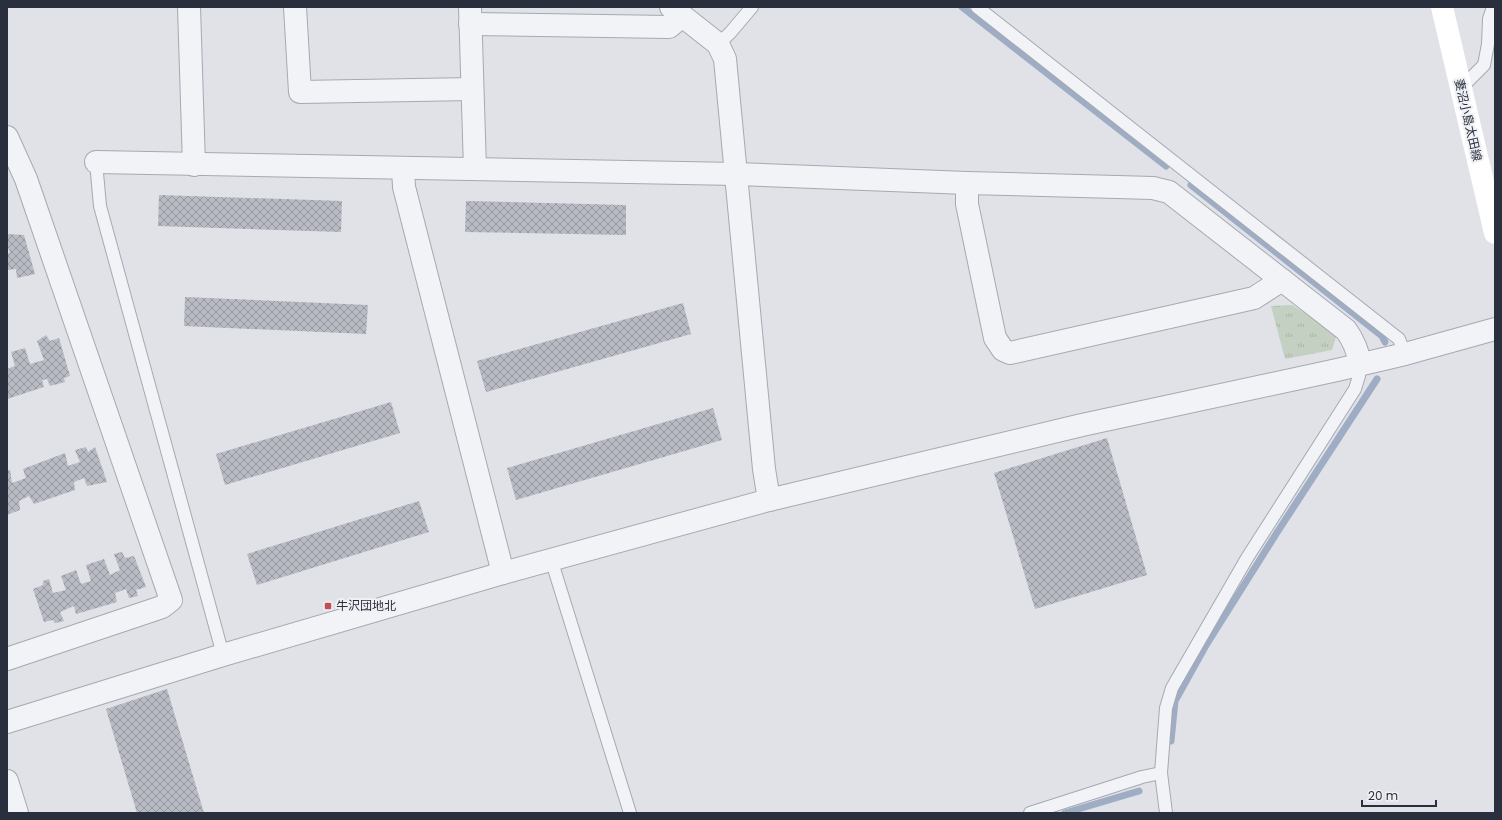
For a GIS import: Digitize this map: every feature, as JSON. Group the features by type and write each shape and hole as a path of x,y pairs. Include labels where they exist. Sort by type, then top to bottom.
{"main road":[{"name":"妻沼小島太田線","path":"1442,7 1495,233"}],"street":[{"path":"189,7 194,165"},
{"path":"295,7 300,92 472,89"},
{"path":"475,169 470,16 669,27 676,11 718,44 725,59 769,500"},
{"path":"7,137 26,179 171,600 162,607 7,659"},
{"path":"96,162 737,174 967,183 1153,188 1169,192 1346,330 1353,339 1358,350 1360,364"},
{"path":"403,168 404,187 503,573"},
{"path":"967,183 967,204 995,338 1003,350 1010,353 1254,298 1282,280"},
{"path":"7,722 223,655 551,559 769,500 1082,425 1405,354 1495,329"},
{"path":"7,780 17,813"}],"lane":[{"path":"718,44 752,7"},
{"path":"977,7 1399,339 1405,354"},
{"path":"1460,89 1484,65 1488,44 1489,19 1493,7"},
{"path":"96,162 100,206 223,655"},
{"path":"1166,813 1160,773 1166,708 1172,688 1247,558 1355,389 1359,376 1360,364"},
{"path":"551,559 630,813"},
{"path":"1030,813 1142,777 1160,773"}],"green space":[{"path":"1292,305 1337,334 1332,350 1285,359 1271,306"}],"building":[{"path":"159,195 342,201 341,232 158,226"},
{"path":"466,201 626,205 626,235 465,232"},
{"path":"7,234 24,235 35,274 17,278 16,269 7,270 7,253 10,253 7,244"},
{"path":"185,297 368,305 366,334 184,326"},
{"path":"683,303 691,334 486,392 477,361"},
{"path":"46,335 50,341 59,338 70,376 64,378 65,382 50,386 47,379 42,380 44,387 7,399 7,369 15,366 11,352 25,348 30,364 44,360 37,341"},
{"path":"391,402 400,433 225,485 216,454"},
{"path":"713,408 722,440 516,500 507,468"},
{"path":"1107,438 1147,575 1035,609 994,473"},
{"path":"86,447 88,452 95,447 107,482 87,486 84,478 74,482 75,490 34,504 29,496 19,501 20,510 7,515 7,471 10,470 12,483 26,478 23,469 65,453 68,466 80,462 75,450"},
{"path":"419,501 429,532 257,585 247,554"},
{"path":"122,552 125,558 134,556 146,587 136,590 138,596 129,598 126,589 115,593 117,602 76,614 74,606 60,612 64,621 55,623 53,620 44,622 33,589 43,585 43,581 49,579 53,593 66,590 61,576 76,570 81,584 91,581 86,565 104,559 110,575 120,570 114,554"},
{"path":"167,689 204,813 137,813 106,709"}],"waterway":[{"path":"962,7 1166,166"},
{"path":"1191,185 1382,336 1385,342"},
{"path":"1171,741 1175,701 1205,647 1278,531 1377,379"},
{"path":"1065,813 1139,791"}],"place":[{"name":"牛沢団地北","path":"328,606"}]}
